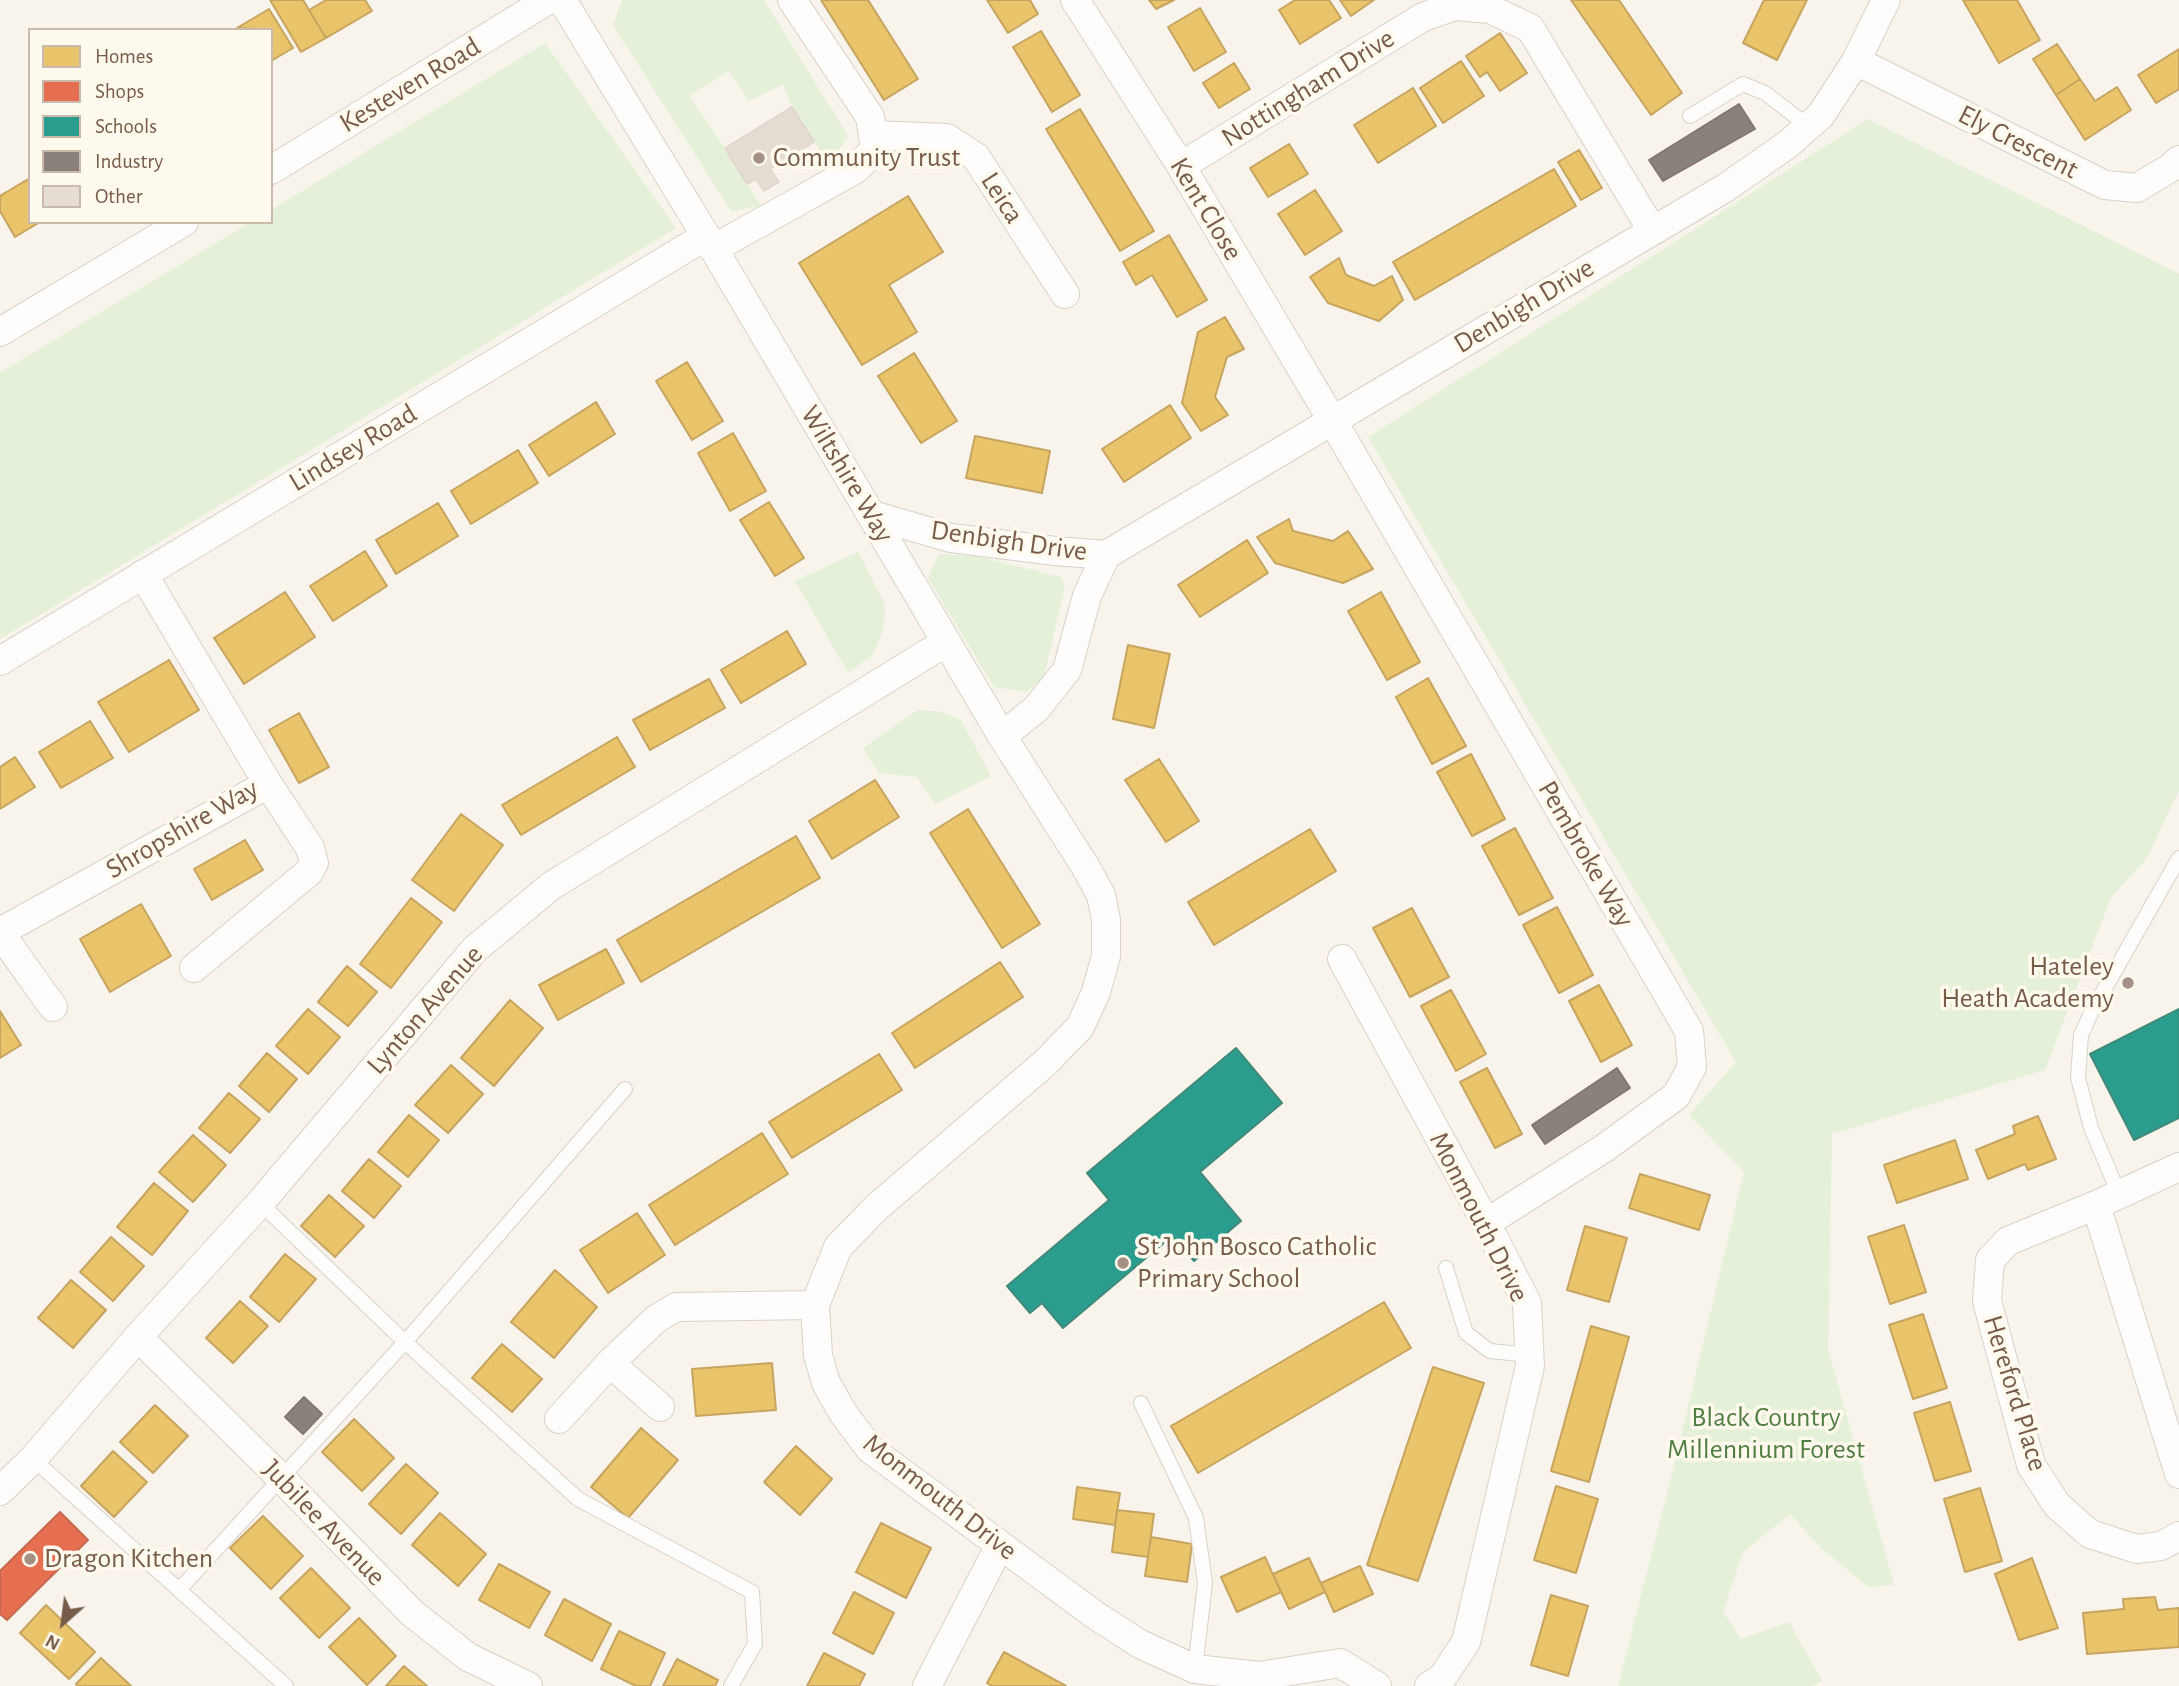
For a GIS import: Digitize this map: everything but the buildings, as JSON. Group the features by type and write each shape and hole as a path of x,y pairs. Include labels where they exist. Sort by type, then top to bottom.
{"street":[{"name":"Kesteven Road","path":"273,169 548,0"},
{"name":"Wiltshire Way","path":"562,0 710,243 1002,736 1101,895 1106,920 1107,956"},
{"path":"792,0 870,117 873,135"},
{"name":"Kent Close","path":"1075,0 1181,166 1332,420"},
{"name":"Denbigh Drive","path":"1002,736 1036,709 1068,670 1087,596 1106,555 1725,188 1787,145 1821,115 1856,61 1886,0"},
{"name":"Nottingham Drive","path":"1181,166 1423,17 1455,6 1490,9 1530,29 1653,230"},
{"name":"Ely Crescent","path":"1856,61 2105,186 2137,188 2179,160"},
{"name":"Lindsey Road","path":"0,661 143,574 710,243 856,169 875,149 873,135"},
{"name":"Leica","path":"873,135 947,138 976,157 1065,294"},
{"path":"0,332 181,224"},
{"name":"Pembroke Way","path":"1332,420 1689,1031 1692,1067 1676,1096 1603,1149 1486,1223"},
{"name":"Denbigh Drive","path":"872,515 951,538 1106,555"},
{"name":"Shropshire Way","path":"53,1007 0,932 268,784 143,574"},
{"name":"Lynton Avenue","path":"0,1491 33,1459 138,1337 260,1203 475,949 551,886 946,642"},
{"path":"194,968 309,872 314,863 310,848 268,784"},
{"name":"Monmouth Drive","path":"1107,956 1096,992 1080,1027 1045,1063 877,1207 838,1247 815,1305 818,1354 826,1383 843,1413 870,1449 1095,1615 1140,1644 1195,1669 1259,1676 1340,1663 1377,1686"},
{"name":"Monmouth Drive","path":"1342,959 1527,1303 1530,1366 1466,1642 1442,1678 1429,1686"},
{"name":"Hereford Place","path":"2179,1167 2008,1241 1990,1260 1987,1301 2031,1465 2057,1505 2090,1534 2137,1549 2161,1546 2179,1536"},
{"path":"2107,1199 2179,1474"},
{"path":"559,1419 610,1363 656,1319 676,1307 815,1305"},
{"name":"Jubilee Avenue","path":"138,1337 280,1477 412,1613 468,1657 528,1686"},
{"path":"610,1363 660,1407"},
{"path":"927,1686 1000,1545"}],"lane":[{"path":"1689,116 1743,84 1765,93 1808,126"},
{"path":"2107,1199 2078,1078 2081,1035 2179,858"},
{"path":"179,1590 405,1342 625,1089"},
{"path":"260,1203 405,1342 578,1499 752,1592 755,1644 731,1686"},
{"path":"1446,1268 1466,1334 1490,1351 1530,1355"},
{"path":"1141,1403 1196,1518 1205,1583 1195,1669"},
{"path":"33,1459 286,1686"}],"green space":[{"path":"622,0 764,0 848,136 829,164 792,107 783,84 749,101 729,71 689,96 761,206 731,211 613,25"},
{"path":"545,43 676,228 0,639 0,373 248,224 273,224 273,209"},
{"name":"Black Country Millennium Forest","path":"1868,119 2179,274 2179,790 2147,858 2111,897 2045,1070 1832,1134 1828,1349 1894,1585 1868,1587 1821,1548 1790,1514 1743,1552 1723,1612 1741,1639 1789,1622 1822,1681 1812,1686 1618,1686 1744,1172 1689,1115 1736,1062 1368,437"},
{"path":"858,552 884,603 885,617 881,636 872,656 848,672 795,581"},
{"path":"939,554 976,556 1060,577 1065,586 1044,677 1027,692 994,687 928,578"},
{"path":"918,710 942,712 961,720 991,776 935,804 917,777 879,773 863,748"}],"place":[{"name":"Community Trust","path":"759,158"},
{"name":"Hateley Heath Academy","path":"2128,983"},
{"name":"St John Bosco Catholic Primary School","path":"1123,1263"},
{"name":"Dragon Kitchen","path":"30,1559"}]}
